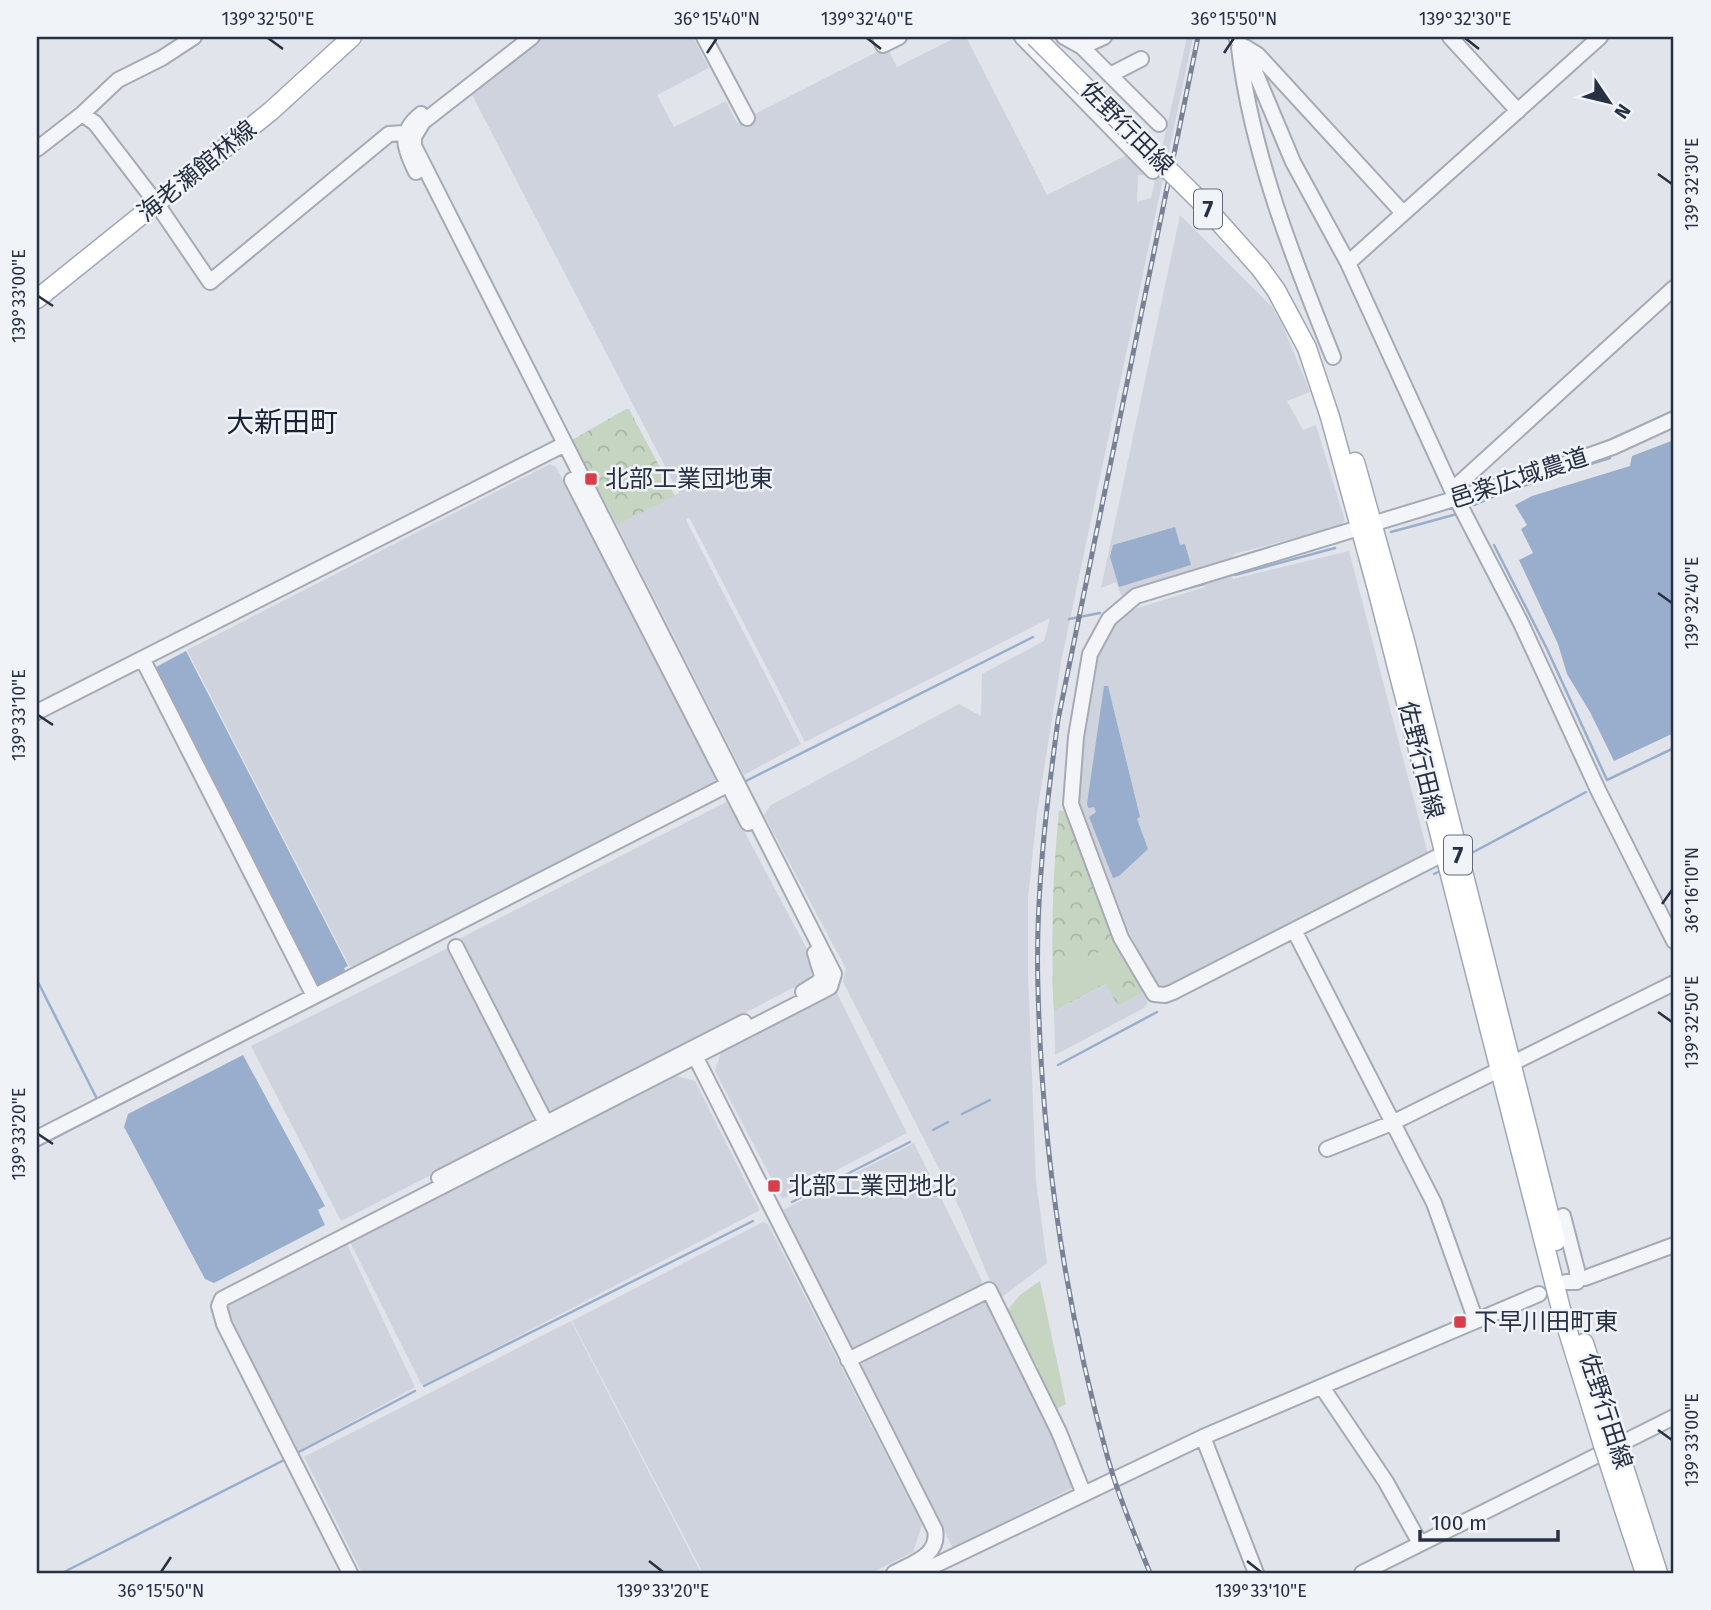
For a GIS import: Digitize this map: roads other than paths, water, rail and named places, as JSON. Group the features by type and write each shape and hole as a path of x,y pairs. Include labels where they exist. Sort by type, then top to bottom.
{"main road":[{"name":"海老瀬館林線","path":"37,299 271,111 352,37"},
{"name":"佐野行田線","path":"1034,37 1203,204 1260,268 1287,308 1336,416"},
{"name":"佐野行田線","path":"1051,37 1211,196 1269,261 1301,310 1317,342 1366,527 1445,853 1506,1066 1576,1278 1609,1442"},
{"name":"佐野行田線","path":"1366,527 1405,641 1561,1309 1645,1552 1658,1573"},
{"name":"佐野行田線","path":"1645,1552 1645,1573"}],"street":[{"path":"37,149 82,114 118,80 162,58 194,37"},
{"path":"350,1573 224,1324 219,1306 226,1296 548,1127 825,990 832,983 834,974 407,154 404,133 413,120 518,37"},
{"path":"532,37 423,122 414,137 414,146 560,446"},
{"path":"704,37 747,118"},
{"path":"880,37 883,45 898,37"},
{"path":"1022,37 1153,171"},
{"path":"1064,37 1082,47 1159,124"},
{"path":"1082,47 1104,37"},
{"path":"1450,37 1518,111"},
{"path":"1348,263 1600,37"},
{"path":"1238,40 1258,55 1403,213"},
{"path":"1238,40 1251,62 1293,162 1348,263 1454,494 1520,621 1599,792 1674,941"},
{"path":"1238,40 1245,90 1283,227 1333,357"},
{"path":"1110,75 1141,59"},
{"path":"82,114 95,123 157,204 211,282 389,134 404,133"},
{"path":"1454,494 1674,288"},
{"name":"邑楽広域農道","path":"1445,853 1295,932 1165,995 1150,990 1121,938 1072,813 1076,737 1083,688 1096,640 1110,619 1136,596 1366,527 1454,494 1613,447 1674,419"},
{"path":"37,712 560,446"},
{"path":"143,660 314,996"},
{"path":"37,1138 732,782"},
{"path":"1295,932 1434,1203 1476,1321"},
{"path":"456,947 548,1127"},
{"path":"1327,1150 1392,1123 1674,983"},
{"path":"694,1053 935,1530 936,1543 925,1556 894,1573"},
{"path":"1563,1216 1576,1278 1674,1245"},
{"path":"848,1360 989,1290 1059,1432 1083,1492"},
{"path":"919,1573 1083,1492 1203,1437 1539,1294"},
{"path":"1322,1387 1386,1482 1420,1543"},
{"path":"1362,1573 1674,1417"},
{"path":"1203,1437 1256,1573"},
{"path":"936,1543 946,1548 951,1557"}],"water":[{"path":"1674,440 1674,733 1614,761 1590,712 1567,674 1558,644 1519,560 1533,553 1521,529 1527,525 1515,505 1532,496 1630,466 1632,456"},
{"path":"1175,527 1180,545 1185,544 1191,565 1119,587 1110,557 1113,545"},
{"path":"186,651 348,966 344,968 346,973 319,986 313,984 153,674 156,667"},
{"path":"1104,686 1108,686 1140,817 1137,819 1148,849 1119,876 1113,878 1089,817 1096,812 1094,807 1088,808 1087,804"},
{"path":"243,1055 325,1206 318,1210 325,1225 214,1283 205,1279 124,1127 128,1114"}],"waterway":[{"path":"1603,443 1674,411"},
{"path":"1474,505 1508,490 1610,458"},
{"path":"1391,532 1457,514"},
{"path":"1494,545 1547,649 1607,780 1674,748"},
{"path":"1235,575 1335,548"},
{"path":"1174,592 1204,584"},
{"path":"1069,619 1100,613"},
{"path":"746,781 1033,637"},
{"path":"1466,856 1586,792"},
{"path":"1434,874 1442,870"},
{"path":"37,1147 565,876"},
{"path":"37,980 97,1099"},
{"path":"1058,1065 1157,1012"},
{"path":"962,1114 990,1100"},
{"path":"933,1130 948,1122"},
{"path":"792,1202 910,1142"},
{"path":"424,1386 753,1221"},
{"path":"297,1453 415,1391"},
{"path":"62,1573 288,1458"}],"railway":[{"path":"1150,1573 1108,1459 1079,1343 1068,1285 1058,1226 1040,1049 1038,922 1058,720 1198,37"}],"place":[{"name":"北部工業団地東","path":"591,479"},
{"name":"北部工業団地北","path":"774,1186"},
{"name":"下早川田町東","path":"1460,1322"}],"district":[{"name":"大新田町","path":"282,422"}]}
